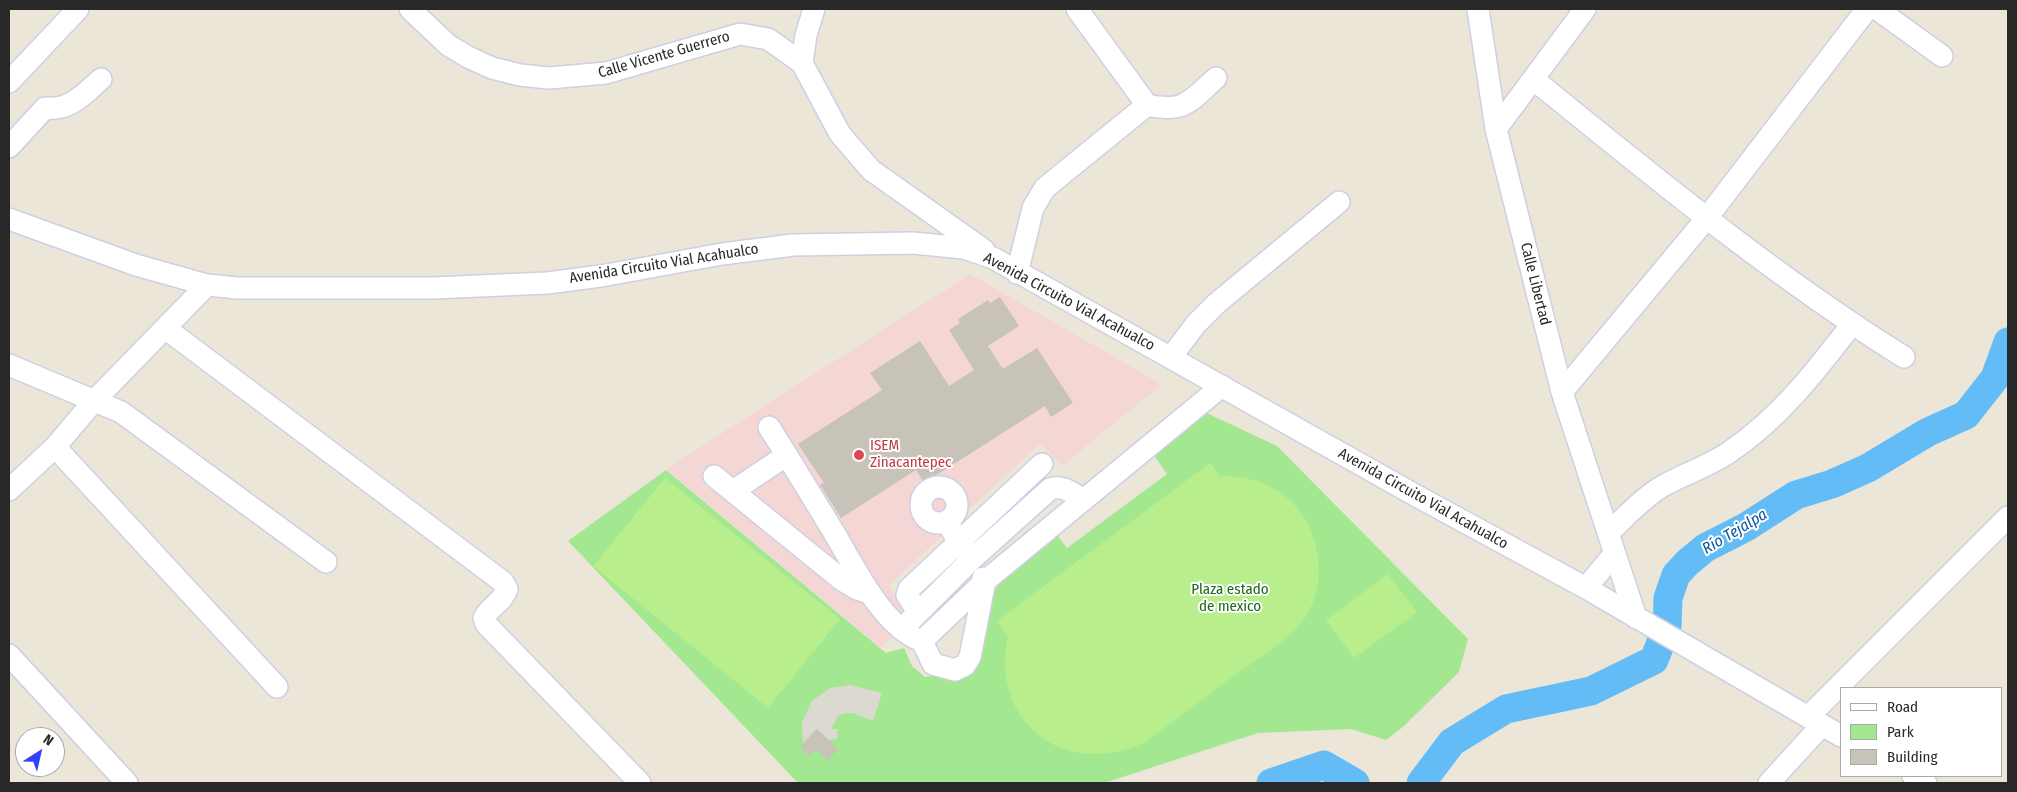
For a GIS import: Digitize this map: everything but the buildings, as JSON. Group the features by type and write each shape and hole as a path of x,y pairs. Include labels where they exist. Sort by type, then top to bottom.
{"street":[{"path":"9,82 78,9"},
{"name":"Calle Vicente Guerrero","path":"410,9 448,45 468,58 492,68 520,75 549,78 606,73 740,34 768,39 802,63 831,119 855,154 894,188 979,244 993,258"},
{"path":"1077,9 1147,105 1166,109 1185,106 1216,78"},
{"name":"Calle Libertad","path":"1478,9 1496,129 1562,392 1611,543 1643,622"},
{"path":"1496,129 1585,9"},
{"path":"1562,392 1706,219 1867,9"},
{"path":"1877,9 1942,56"},
{"path":"802,63 803,49 818,11"},
{"path":"9,148 45,108 67,106 74,103 101,79"},
{"path":"1533,79 1706,219 1852,324 1904,357"},
{"path":"1018,273 1033,208 1046,188 1147,105"},
{"path":"1171,357 1196,324 1217,303 1339,202"},
{"name":"Avenida Circuito Vial Acahualco","path":"9,218 136,265 207,285 282,290 503,286 601,276 757,249 831,244 888,242 964,248 993,258 1171,357 1414,496 1586,588 1840,735"},
{"path":"9,490 55,446 93,402 207,285"},
{"path":"1586,588 1611,543 1653,492 1704,468 1749,437 1783,408 1804,386 1852,324"},
{"path":"166,328 503,582 507,589 505,597 487,611 484,618 486,624 640,783"},
{"path":"9,365 93,402 121,412 326,562"},
{"path":"922,642 985,581 1222,386"},
{"path":"769,428 870,593 902,629 922,642 928,657 940,668 955,670 965,665 970,657 985,581 959,542 930,522"},
{"path":"55,446 277,686"},
{"path":"733,491 787,455"},
{"path":"918,612 907,595 909,589 1042,464"},
{"path":"714,476 842,580 857,589 870,593"},
{"path":"902,629 971,560 1050,489 1055,487 1064,488 1084,500"},
{"path":"1847,687 2008,517"},
{"path":"9,654 127,782"},
{"path":"1769,783 1815,721 1840,695"},
{"path":"1915,777 1926,783"}],"shaded area":[{"name":"ISEM Zinacantepec","path":"970,274 1158,382 1160,386 1062,466 1040,443 889,586 910,618 881,648 666,469"},
{"path":"850,685 882,693 873,721 853,713 845,713 838,716 831,729 837,729 838,738 829,740 817,729 803,743 802,722 812,701 830,688"}],"green space":[{"name":"Plaza estado de mexico","path":"1196,408 1277,446 1468,639 1459,672 1403,727 1386,740 1351,729 1258,733 1104,783 798,783 568,541 666,470 886,653 904,648 912,666 925,677 972,669 991,596 1000,583 1055,532 1067,548 1167,474 1155,457"},
{"path":"1210,463 1220,476 1245,478 1268,485 1288,498 1304,517 1316,546 1319,577 1311,607 1303,621 1278,644 1145,742 1116,752 1088,754 1062,748 1040,736 1022,718 1010,695 1005,667 1008,636 997,621"},
{"path":"665,478 840,619 768,708 593,566"},
{"path":"1388,574 1417,612 1354,658 1326,620"}],"waterway":[{"name":"Río Tejalpa","path":"1421,783 1452,742 1506,709 1591,691 1654,660 1667,627 1668,598 1676,575 1687,563 1705,548 1746,527 1796,495 1832,484 1868,468 1928,432 1966,415 1995,378 2008,342"},
{"name":"Río Tejalpa","path":"1271,783 1324,765 1355,783"}],"place":[{"name":"ISEM Zinacantepec","path":"859,455"}]}
